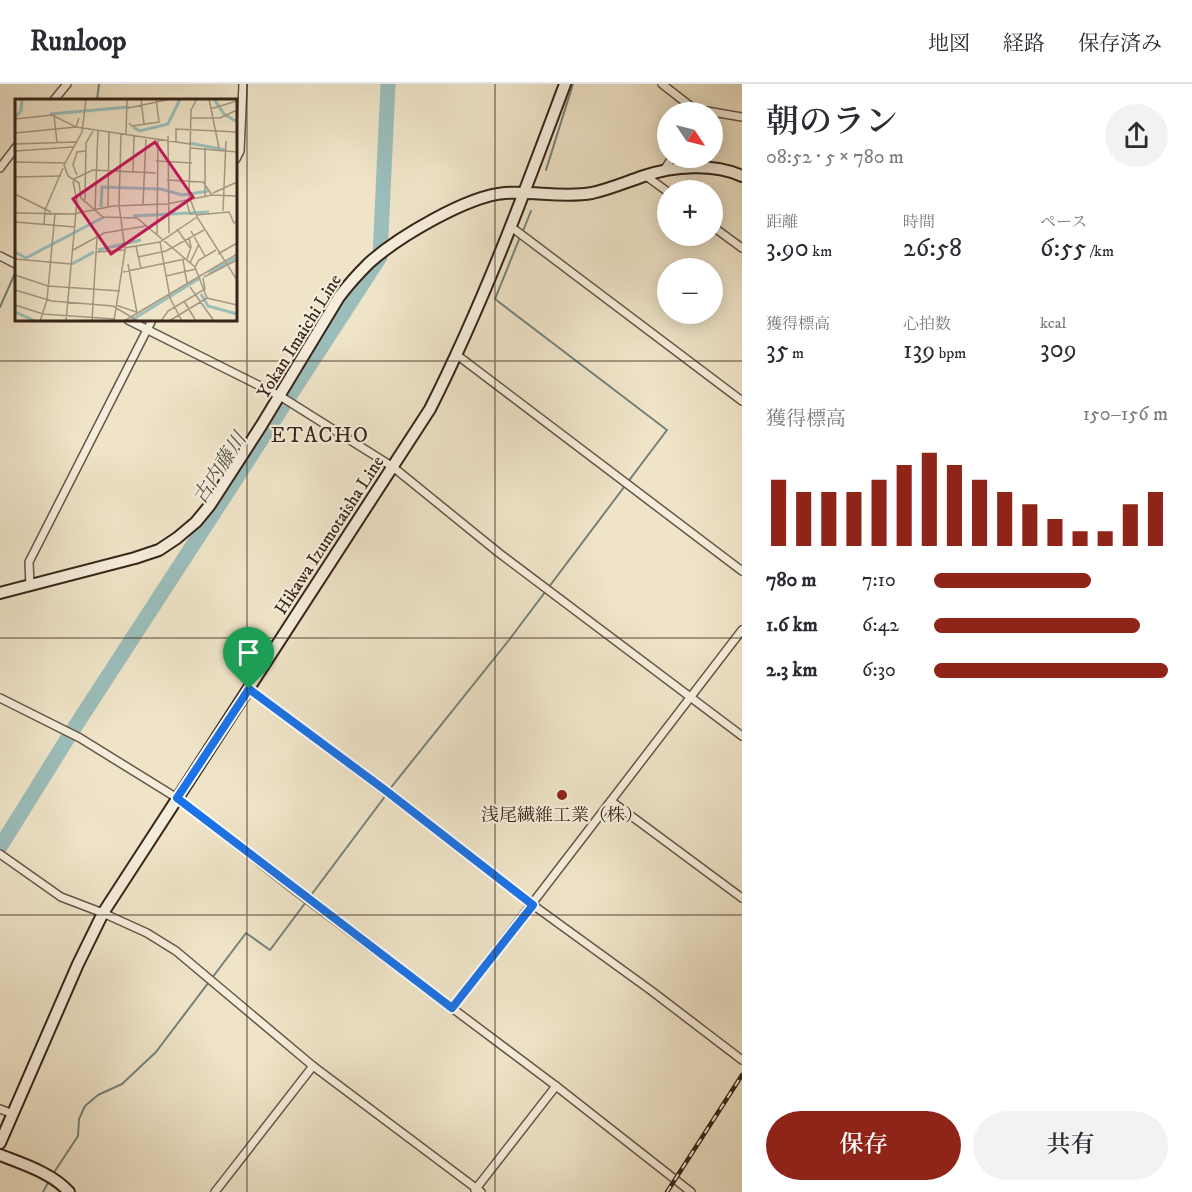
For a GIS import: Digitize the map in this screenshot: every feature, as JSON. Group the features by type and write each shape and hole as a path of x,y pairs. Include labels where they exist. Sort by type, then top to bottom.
{"main road":[{"name":"Hikawa Izumotaisha Line","path":"0,1143 73,974 103,913 430,409 457,355 524,192 565,84"},
{"name":"Yokan Imaichi Line","path":"0,593 135,558 159,550 177,538 196,522 210,505 280,396 339,297 386,249 467,202 488,195 524,192 589,193 609,189 664,170 697,168 719,170 742,176"},
{"path":"0,1155 32,1168 69,1192"}],"street":[{"path":"55,99 67,84"},
{"path":"237,157 240,151 243,84"},
{"path":"662,84 686,102"},
{"path":"723,114 742,117"},
{"path":"0,168 15,148"},
{"path":"645,175 657,184"},
{"path":"510,226 742,401"},
{"path":"723,234 742,248"},
{"path":"0,256 15,264"},
{"path":"130,321 280,396 393,467 499,553 742,736"},
{"path":"30,586 29,562 151,321"},
{"path":"457,355 742,571"},
{"path":"452,1008 742,630"},
{"path":"249,689 385,790 533,905 645,985 742,1060"},
{"path":"0,698 80,738 177,798 556,1086 691,1192"},
{"path":"610,801 742,898"},
{"path":"0,854 61,897 147,933 176,951 313,1066 477,1191 556,1086"},
{"path":"215,1192 313,1066"},
{"path":"0,1109 13,1114"}],"waterway":[{"path":"97,99 99,84"},
{"name":"古内藤川","path":"0,847 69,736 380,257 388,84"},
{"path":"546,170 573,84"},
{"path":"523,231 531,211"},
{"path":"389,790 509,640 667,430 495,299 520,237"},
{"path":"0,307 15,273"},
{"path":"53,1174 78,1136 79,1119 85,1106 98,1095 122,1084 156,1052 246,933 270,950 386,795"},
{"path":"43,1192 49,1181"}],"railway":[{"path":"667,1192 742,1075"}],"place":[{"name":"浅尾繊維工業（株）","path":"562,795"}],"district":[{"name":"ETACHO","path":"320,435"}],"route":[{"path":"249,689 385,790 533,905 452,1008 177,798 249,689"}]}
